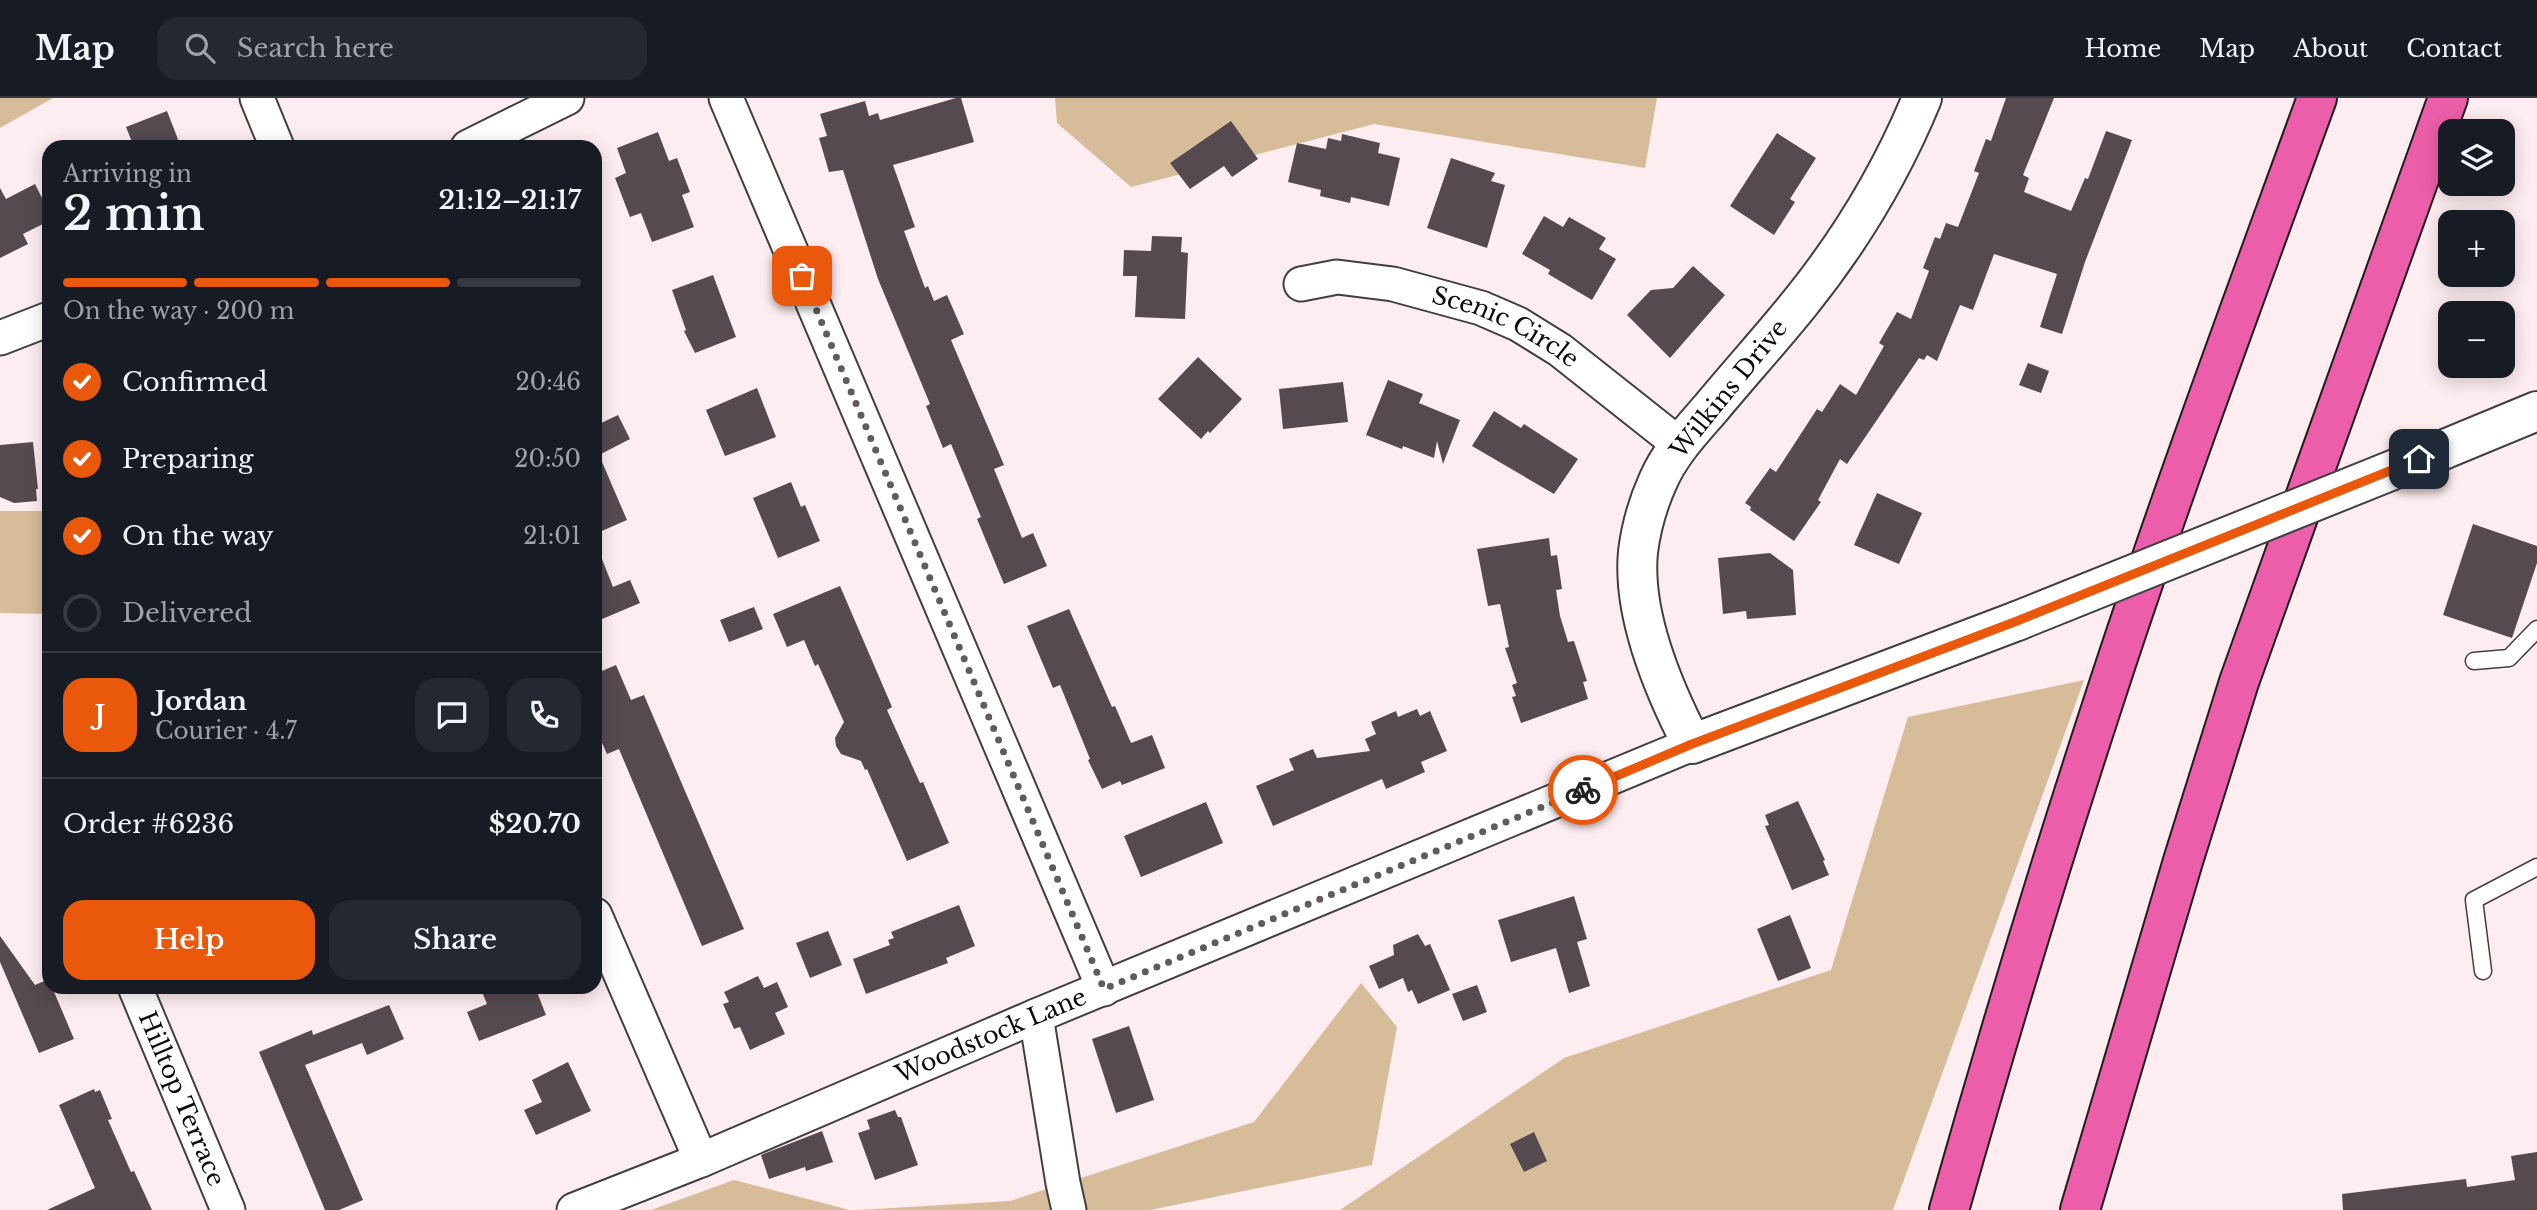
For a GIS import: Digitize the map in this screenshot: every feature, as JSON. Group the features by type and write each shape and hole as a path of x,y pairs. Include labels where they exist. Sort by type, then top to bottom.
{"highway":[{"path":"1949,1210 2025,946 2103,701 2197,428 2316,98"},
{"path":"2080,1210 2239,682 2448,98"}],"street":[{"path":"257,98 274,140"},
{"path":"482,140 567,98"},
{"path":"726,98 1104,989"},
{"name":"Wilkins Drive","path":"1692,744 1666,693 1650,644 1640,593 1638,554 1645,516 1658,479 1679,445 1801,302 1850,235 1888,169 1922,98"},
{"name":"Scenic Circle","path":"1301,284 1337,277 1393,284 1481,308 1518,324 1560,350 1679,445"},
{"path":"0,338 42,322"},
{"name":"Woodstock Lane","path":"574,1210 701,1160 1036,1016 1692,744 2017,621 2537,411"},
{"path":"602,931 701,1160"},
{"name":"Hilltop Terrace","path":"138,994 228,1210"},
{"path":"1036,1016 1069,1210"}],"lane":[{"path":"2474,661 2509,657 2537,629"},
{"path":"2483,971 2474,900 2537,867"}],"shaded area":[{"path":"0,98 53,98 0,128"},
{"path":"1055,98 1657,98 1645,168 1374,124 1131,187 1057,123"},
{"path":"0,511 42,511 42,614 0,613"},
{"path":"2084,680 1893,1210 1340,1210 1564,1058 1831,970 1908,717"},
{"path":"1361,983 1397,1027 1372,1165 1150,1210 858,1210 1010,1201 1254,1122"},
{"path":"734,1180 850,1210 651,1210"}],"building":[{"path":"961,98 974,142 893,165 915,227 904,231 925,288 928,286 934,301 947,295 964,334 951,340 1004,465 994,469 1022,538 1033,533 1047,566 1004,584 977,519 981,517 951,444 943,448 926,406 930,404 878,279 843,170 829,172 819,138 827,136 820,114 865,101 869,116 878,113 880,120"},
{"path":"2006,98 2054,98 2023,175 2029,178 2024,192 2071,211 2085,178 2088,179 2106,131 2132,140 2085,262 2062,334 2040,327 2057,274 1994,254 1973,310 1960,305 1937,361 1927,355 1924,360 1919,358 1847,464 1840,459 1818,500 1821,502 1794,541 1750,510 1751,507 1745,503 1770,468 1776,472 1817,409 1822,412 1840,384 1856,395 1884,346 1879,343 1897,312 1911,319 1929,271 1923,268 1935,237 1940,239 1946,223 1958,227 1979,173 1974,171 1986,139 1991,141"},
{"path":"167,111 178,140 131,140 126,127"},
{"path":"1231,121 1258,159 1232,177 1224,166 1190,189 1170,163"},
{"path":"658,132 669,161 677,158 690,192 682,195 694,227 652,242 641,213 630,217 615,178 626,173 617,148"},
{"path":"1777,133 1816,158 1790,199 1795,202 1774,235 1730,206"},
{"path":"1342,134 1380,143 1378,153 1400,158 1389,206 1351,197 1350,203 1320,196 1321,190 1288,182 1297,143 1326,149 1328,138 1341,141"},
{"path":"1451,158 1495,173 1491,181 1505,185 1487,248 1427,228"},
{"path":"35,184 42,198 42,224 23,234 28,244 0,258 0,188 6,199"},
{"path":"1544,216 1563,227 1569,217 1606,238 1599,249 1616,259 1592,300 1548,274 1550,270 1522,254"},
{"path":"1152,236 1182,237 1181,252 1188,253 1185,319 1135,317 1137,276 1123,276 1124,250 1151,251"},
{"path":"1693,266 1725,295 1670,358 1627,315 1651,290 1673,288"},
{"path":"713,275 736,337 695,353 684,331 686,330 672,290"},
{"path":"1198,357 1242,399 1201,439 1158,399"},
{"path":"2028,363 2049,371 2041,393 2019,385"},
{"path":"1388,380 1423,394 1419,403 1460,420 1443,464 1437,441 1434,458 1366,435"},
{"path":"1343,382 1348,422 1283,429 1279,389"},
{"path":"757,388 776,437 725,456 706,410"},
{"path":"1494,411 1521,428 1524,424 1578,459 1554,494 1472,446"},
{"path":"618,415 630,439 602,453 602,423"},
{"path":"33,442 37,501 14,503 0,497 0,445"},
{"path":"602,462 627,520 602,531"},
{"path":"791,482 801,507 805,505 820,541 778,558 753,498"},
{"path":"1877,493 1922,513 1899,564 1854,545"},
{"path":"2473,524 2537,546 2537,563 2512,638 2443,615"},
{"path":"1549,538 1551,556 1557,555 1562,589 1556,590 1560,616 1568,642 1574,641 1587,681 1583,682 1588,699 1521,723 1512,697 1516,696 1512,685 1517,683 1505,648 1509,647 1500,604 1488,606 1477,549"},
{"path":"1770,553 1793,570 1796,615 1747,619 1746,611 1723,614 1718,558"},
{"path":"602,559 613,587 630,580 640,603 602,619"},
{"path":"840,586 892,707 887,710 920,783 923,782 949,843 907,861 867,769 865,770 861,761 841,754 836,746 835,738 844,722 818,664 815,666 804,640 787,647 773,614"},
{"path":"754,607 763,629 729,642 720,620"},
{"path":"1069,609 1112,707 1115,706 1131,743 1152,735 1165,768 1122,785 1120,781 1102,789 1088,760 1090,759 1060,685 1053,688 1027,626"},
{"path":"616,665 631,700 644,695 744,929 702,946 619,749 607,754 602,743 602,671"},
{"path":"1417,709 1420,716 1430,711 1447,751 1421,762 1425,772 1386,789 1382,779 1273,826 1256,786 1294,770 1289,759 1313,749 1317,758 1370,751 1365,739 1376,734 1371,722 1396,711 1398,717"},
{"path":"1798,801 1825,860 1823,861 1829,875 1792,890 1765,826 1769,825 1765,815"},
{"path":"1206,802 1223,843 1141,877 1124,836"},
{"path":"1574,896 1587,939 1577,942 1590,986 1569,993 1556,948 1511,962 1498,920"},
{"path":"959,905 975,946 946,958 948,963 866,994 853,959 890,945 888,940 894,938 891,932"},
{"path":"1790,915 1811,968 1778,981 1757,929"},
{"path":"828,931 842,965 810,978 796,943"},
{"path":"1418,934 1425,946 1430,944 1450,990 1418,1004 1412,990 1408,992 1403,978 1379,989 1369,966 1394,955 1393,945"},
{"path":"0,936 35,985 42,982 42,994 55,994 74,1039 39,1053 0,962"},
{"path":"758,976 764,988 777,982 788,1007 775,1013 785,1034 750,1050 740,1027 734,1029 723,1004 729,1002 724,992"},
{"path":"1477,985 1487,1012 1463,1021 1452,994"},
{"path":"483,994 538,994 546,1015 479,1041 467,1012 487,1004"},
{"path":"389,1005 404,1039 367,1055 362,1043 305,1065 363,1200 339,1210 325,1210 259,1052 312,1030 313,1035"},
{"path":"1129,1026 1154,1100 1116,1113 1092,1039"},
{"path":"568,1062 591,1111 536,1135 524,1110 542,1102 532,1080"},
{"path":"94,1089 95,1092 100,1090 112,1119 108,1120 131,1172 134,1171 152,1210 47,1210 95,1188 59,1105"},
{"path":"895,1110 898,1117 901,1117 918,1165 875,1180 858,1133 870,1129 867,1120"},
{"path":"822,1131 833,1162 806,1171 805,1167 769,1179 761,1155"},
{"path":"1534,1132 1547,1161 1524,1172 1510,1144"},
{"path":"2537,1152 2537,1210 2343,1210 2342,1194 2466,1179 2467,1187 2515,1180 2511,1156"}],"way so far":[{"path":"802,276 1104,989 1583,790"}],"route":[{"path":"1583,790 1692,744 2017,621 2419,459"}]}
